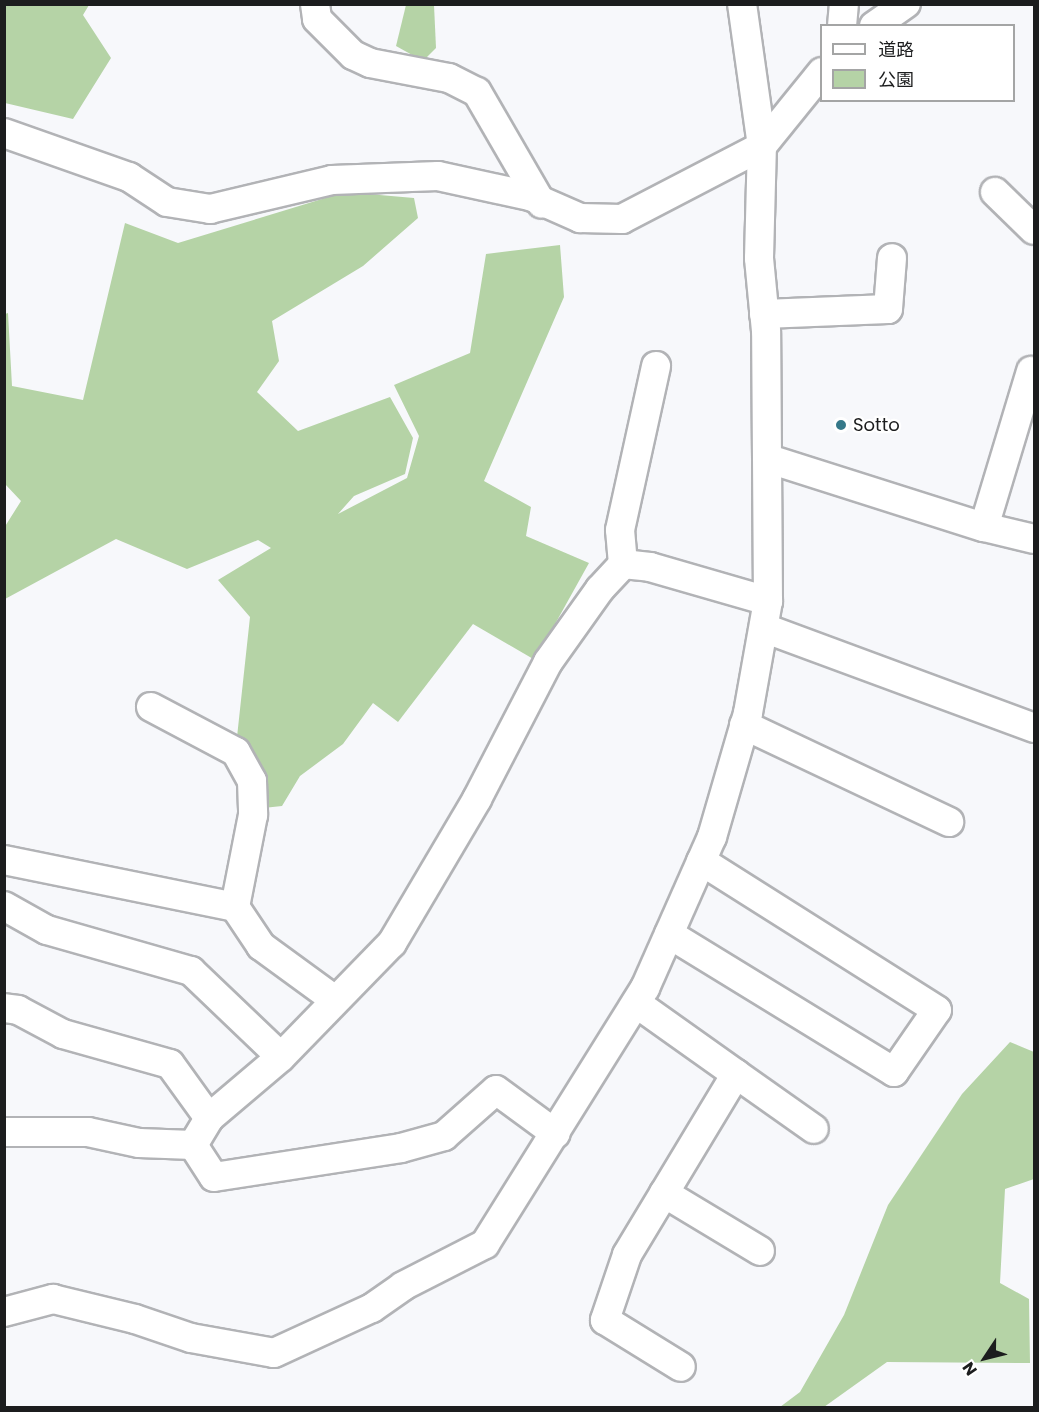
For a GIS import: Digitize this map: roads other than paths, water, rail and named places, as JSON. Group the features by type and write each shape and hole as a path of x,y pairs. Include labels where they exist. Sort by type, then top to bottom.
{"street":[{"path":"315,4 317,19 353,55 370,63 449,78 477,92 542,204"},
{"path":"4,1312 53,1299 135,1319 191,1338 274,1353 372,1308 403,1286 485,1244 636,1003 701,861 744,725 766,615 769,459 764,315 759,258 762,146 742,4"},
{"path":"842,24 844,4"},
{"path":"877,24 906,4"},
{"path":"4,133 129,177 167,202 210,209 332,180 438,176 530,196 542,204 580,218 622,219 762,146 820,74"},
{"path":"995,192 1035,230"},
{"path":"764,315 888,309 892,258"},
{"path":"193,1145 208,1118 281,1057 392,943 477,799 548,662 600,589 623,564 620,530 656,366"},
{"path":"984,527 1031,371"},
{"path":"769,459 984,527 1035,539"},
{"path":"623,564 650,567 1035,728"},
{"path":"151,707 236,752 252,781 253,815 235,907 261,946 335,1000"},
{"path":"744,725 949,822"},
{"path":"4,860 235,907"},
{"path":"669,934 894,1072 937,1010 701,861"},
{"path":"4,906 47,930 191,971 281,1057"},
{"path":"636,1003 814,1129"},
{"path":"4,1008 18,1010 63,1034 170,1064 208,1118"},
{"path":"681,1367 605,1320 627,1255 736,1074"},
{"path":"193,1145 214,1177 400,1148 444,1136 496,1090 556,1134"},
{"path":"4,1132 88,1132 139,1143 193,1145"},
{"path":"664,1193 760,1251"}],"place":[{"name":"Sotto","path":"841,425"}]}
